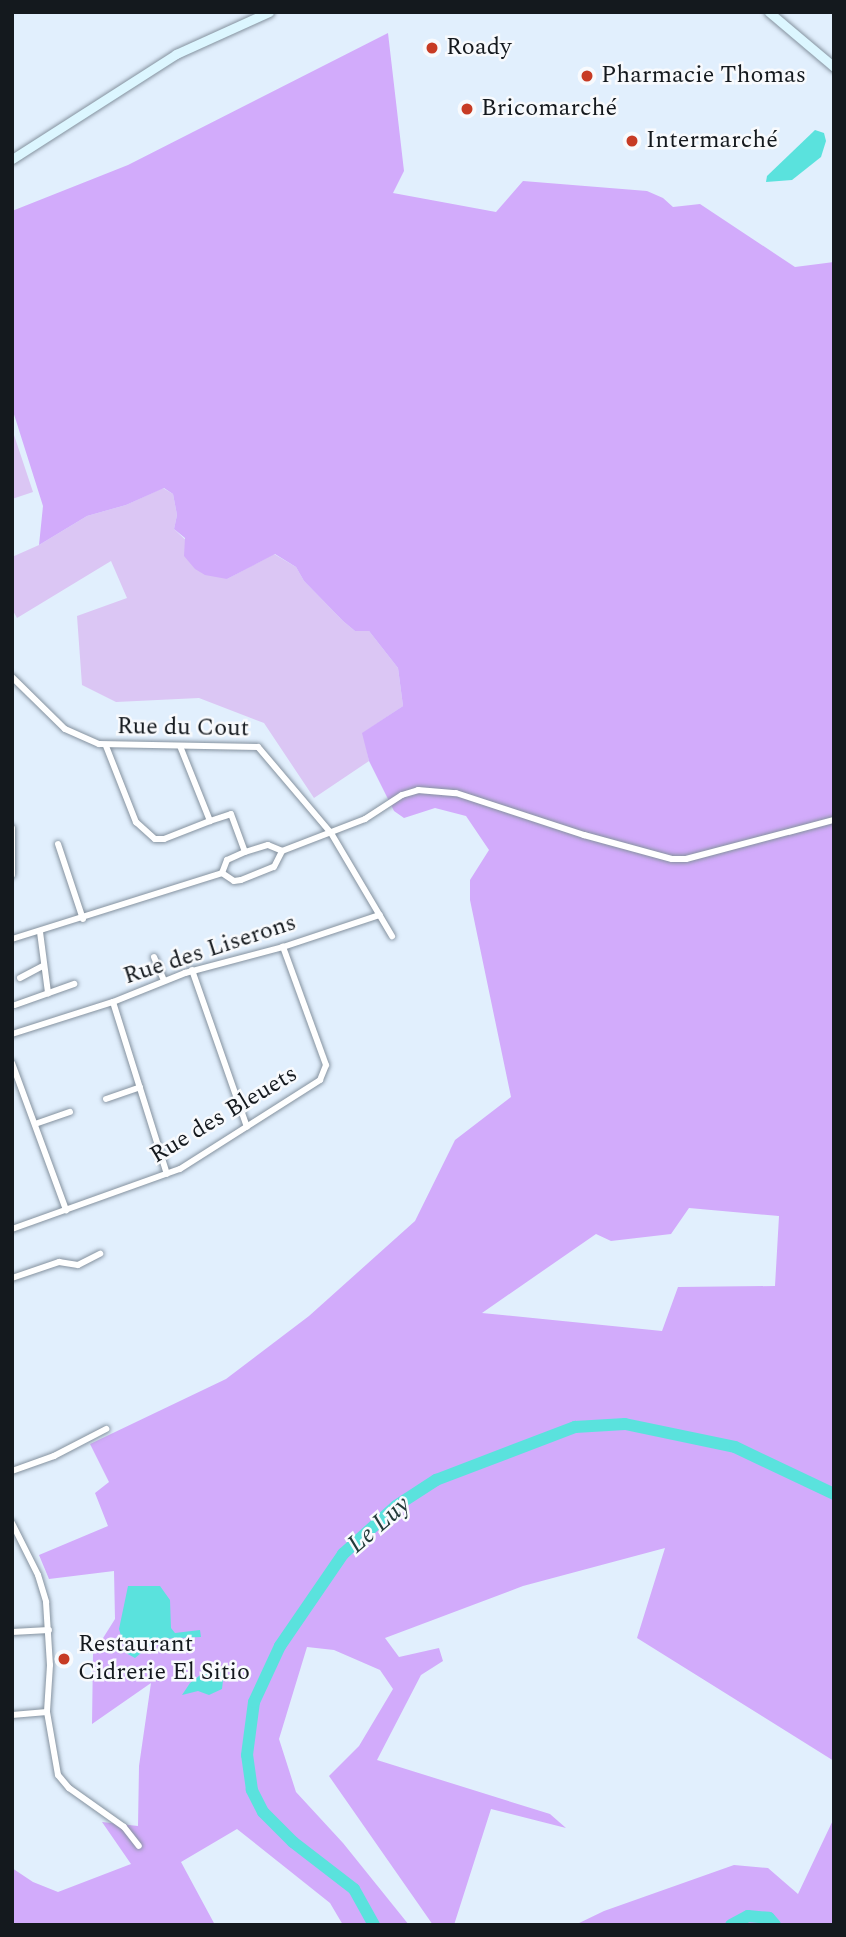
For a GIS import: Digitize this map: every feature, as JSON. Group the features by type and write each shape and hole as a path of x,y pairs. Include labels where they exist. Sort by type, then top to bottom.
{"main road":[{"path":"12,159 176,54 269,12"},
{"path":"768,12 834,67"}],"street":[{"name":"Rue du Cout","path":"12,677 16,678 15,686 70,733 106,746 258,747 331,832 392,936"},
{"path":"106,746 136,822 155,839 164,839 231,814 245,852"},
{"path":"180,746 210,821"},
{"path":"222,873 234,881 274,867 282,851 365,819 407,793 430,789 456,793 595,839 672,859 686,859 805,830 834,820"},
{"path":"12,828 12,875"},
{"path":"58,844 83,919"},
{"path":"222,873 227,860 245,852 268,845 282,851"},
{"path":"12,939 83,919 222,873"},
{"name":"Rue des Liserons","path":"12,1034 113,1002 192,970 282,947 380,915"},
{"path":"40,932 48,993"},
{"name":"Rue des Bleuets","path":"12,1229 167,1174 320,1080 326,1069 282,947"},
{"path":"154,957 164,980"},
{"path":"20,978 44,965"},
{"path":"192,970 247,1127"},
{"path":"15,1005 74,984"},
{"path":"113,1002 167,1174"},
{"path":"12,1063 66,1210"},
{"path":"106,1099 139,1087"},
{"path":"35,1124 70,1112"},
{"path":"12,1278 59,1262 78,1265 100,1254"},
{"path":"12,1471 54,1456 106,1429"},
{"path":"12,1522 43,1588 49,1630 47,1712 58,1774 69,1788 124,1827 139,1846"},
{"path":"12,1632 49,1630"},
{"path":"12,1715 47,1712"}],"shaded area":[{"path":"388,33 404,171 393,193 496,212 523,181 647,191 663,198 673,207 700,204 795,267 834,262 834,1761 637,1638 665,1548 523,1586 385,1638 399,1657 439,1648 443,1661 421,1675 377,1760 550,1814 566,1828 491,1809 454,1925 433,1925 329,1776 359,1746 393,1689 380,1670 334,1650 307,1647 279,1739 296,1792 343,1843 409,1925 343,1925 330,1903 237,1829 181,1862 215,1925 15,1925 12,1922 12,1868 33,1882 58,1892 131,1864 102,1822 138,1826 139,1766 151,1683 92,1724 93,1654 115,1619 114,1571 49,1579 39,1555 108,1526 95,1493 109,1482 90,1444 226,1379 309,1316 415,1221 455,1140 511,1097 470,900 470,880 489,850 466,816 435,808 404,818 394,811 369,761 362,733 403,706 398,668 369,631 355,631 304,581 296,567 275,554 227,579 205,575 195,569 184,556 185,538 174,529 177,515 173,494 164,488 126,505 87,516 39,545 43,506 12,408 12,211 128,165","holes":["689,1208 779,1216 775,1286 678,1287 662,1331 482,1313 596,1234 611,1241 671,1234"]},
{"path":"815,130 824,133 826,141 821,157 792,180 766,182 767,176"},
{"path":"12,429 33,492 12,499"},
{"path":"163,488 173,494 177,515 174,529 227,579 274,554 296,567 304,581 355,631 369,631 398,668 403,706 363,733 369,761 314,798 264,723 199,698 116,702 82,685 77,616 127,598 111,561 17,618 12,609 12,557 39,545 87,516 126,505"},
{"path":"128,1586 160,1586 170,1600 171,1628 175,1633 200,1630 201,1637 158,1639 135,1658 126,1653 119,1629"},
{"path":"212,1666 224,1672 222,1689 209,1695 198,1691 182,1695 190,1683"},
{"path":"834,1818 834,1925 575,1925 604,1911 734,1865 768,1868 798,1894"}],"waterway":[{"name":"Le Luy","path":"374,1925 354,1889 293,1842 263,1812 252,1790 247,1755 254,1702 280,1646 343,1554 396,1506 436,1480 575,1427 625,1424 735,1447 834,1494"},
{"name":"Le Luy","path":"731,1925 748,1916 769,1918 775,1925"}],"place":[{"name":"Roady","path":"432,48"},
{"name":"Pharmacie Thomas","path":"587,76"},
{"name":"Bricomarché","path":"467,109"},
{"name":"Intermarché","path":"632,141"},
{"name":"Restaurant Cidrerie El Sitio","path":"64,1659"}]}
